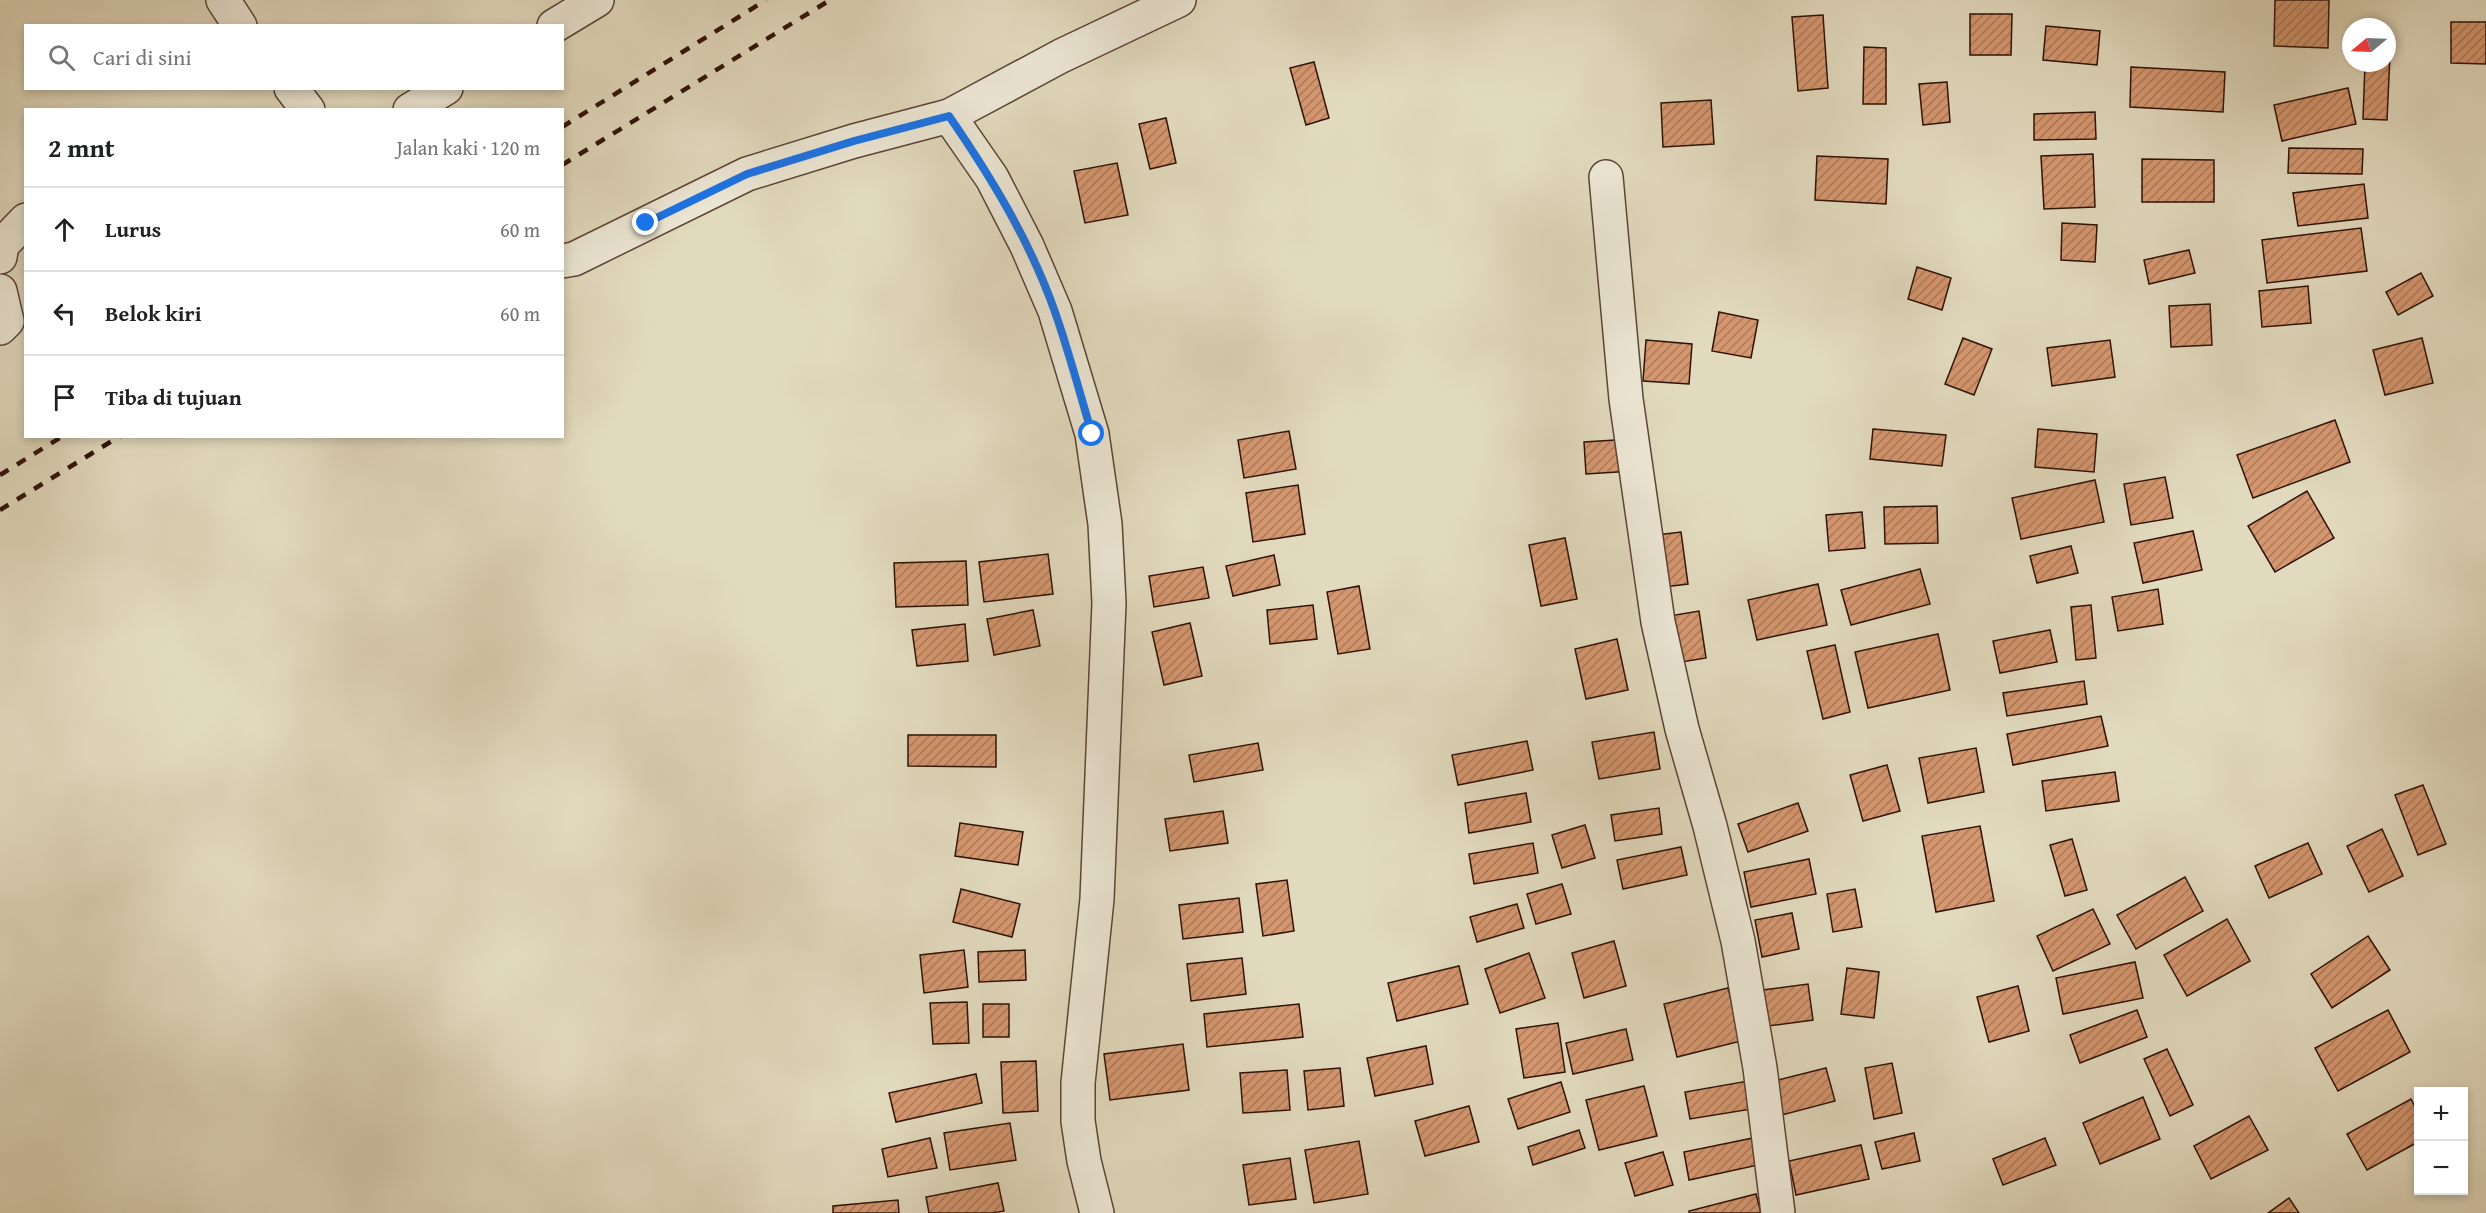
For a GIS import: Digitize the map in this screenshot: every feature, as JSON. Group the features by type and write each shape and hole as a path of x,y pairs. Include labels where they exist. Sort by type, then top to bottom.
{"street":[{"path":"223,0 239,24"},
{"path":"557,24 597,0"},
{"path":"564,261 574,259 747,174 854,141 949,116 1061,56 1179,0"},
{"path":"293,90 306,108"},
{"path":"413,108 443,90"},
{"path":"949,116 992,178 1027,246 1055,312 1092,434 1105,524 1109,603 1097,899 1078,1083 1078,1121 1097,1213"},
{"path":"1606,177 1626,399 1658,622 1682,729 1710,826 1738,941 1760,1068 1778,1213"},
{"path":"0,257 2,245 24,222"}],"building":[{"path":"2275,0 2329,0 2328,48 2274,46"},
{"path":"1970,14 2012,14 2011,55 1970,55"},
{"path":"1823,15 1828,88 1798,91 1792,17"},
{"path":"2451,22 2486,22 2486,64 2451,63"},
{"path":"2046,26 2100,31 2097,65 2043,60"},
{"path":"1864,47 1886,48 1886,104 1863,104"},
{"path":"1314,62 1329,118 1306,125 1290,68"},
{"path":"2131,67 2225,72 2223,112 2130,107"},
{"path":"2365,72 2389,72 2387,120 2363,119"},
{"path":"1947,82 1950,122 1923,125 1919,84"},
{"path":"2348,88 2356,124 2282,141 2274,105"},
{"path":"1711,100 1714,144 1663,147 1661,103"},
{"path":"2095,112 2096,139 2034,140 2034,114"},
{"path":"1166,118 1176,163 1150,169 1139,124"},
{"path":"2289,148 2363,149 2362,174 2288,173"},
{"path":"2093,154 2095,207 2044,209 2041,156"},
{"path":"1817,156 1888,159 1886,204 1815,200"},
{"path":"2142,159 2214,160 2214,202 2142,202"},
{"path":"1117,163 1128,215 1085,223 1074,171"},
{"path":"2364,184 2368,218 2298,226 2293,193"},
{"path":"2062,223 2097,225 2095,262 2061,260"},
{"path":"2361,228 2367,271 2267,283 2262,240"},
{"path":"2189,250 2195,273 2149,284 2144,260"},
{"path":"1917,267 1951,278 1942,310 1908,299"},
{"path":"2421,273 2433,296 2398,315 2386,292"},
{"path":"2308,286 2311,323 2262,327 2259,291"},
{"path":"2210,304 2212,345 2171,347 2169,306"},
{"path":"1719,312 1758,320 1751,358 1712,351"},
{"path":"1963,338 1992,349 1974,395 1945,384"},
{"path":"2422,338 2433,383 2385,395 2373,350"},
{"path":"1646,340 1692,344 1689,384 1643,381"},
{"path":"2110,340 2115,377 2052,386 2047,348"},
{"path":"2335,420 2350,462 2253,498 2237,455"},
{"path":"1873,429 1946,435 1942,466 1870,459"},
{"path":"2038,429 2097,434 2094,472 2035,467"},
{"path":"1289,431 1296,469 1244,478 1238,440"},
{"path":"1631,439 1633,471 1586,474 1584,442"},
{"path":"2165,477 2173,518 2131,525 2124,484"},
{"path":"2095,480 2104,522 2021,539 2012,498"},
{"path":"1298,485 1305,534 1253,542 1246,493"},
{"path":"2307,491 2334,538 2275,572 2248,526"},
{"path":"1937,506 1938,543 1885,544 1884,507"},
{"path":"1862,512 1865,548 1829,551 1826,515"},
{"path":"2193,531 2202,570 2143,583 2134,543"},
{"path":"1681,532 1688,584 1664,587 1657,535"},
{"path":"1565,538 1577,599 1541,606 1529,545"},
{"path":"2071,546 2078,573 2037,583 2030,556"},
{"path":"1048,554 1053,594 984,602 979,562"},
{"path":"1274,555 1280,585 1233,596 1226,566"},
{"path":"966,561 968,605 896,607 894,563"},
{"path":"1203,567 1209,598 1154,607 1149,576"},
{"path":"1920,569 1930,604 1851,625 1841,590"},
{"path":"1818,584 1827,625 1757,640 1748,600"},
{"path":"1359,586 1370,649 1338,654 1327,592"},
{"path":"2158,589 2163,624 2118,631 2112,597"},
{"path":"1313,605 1317,639 1270,644 1267,610"},
{"path":"2091,605 2096,658 2076,660 2071,607"},
{"path":"1033,610 1040,646 994,655 987,619"},
{"path":"1699,611 1706,658 1676,663 1669,616"},
{"path":"1190,623 1202,676 1164,685 1152,632"},
{"path":"965,624 968,661 917,666 912,630"},
{"path":"2050,630 2057,662 2000,673 1993,641"},
{"path":"1938,634 1950,690 1868,708 1855,652"},
{"path":"1617,639 1628,690 1586,699 1575,649"},
{"path":"1835,645 1850,712 1823,719 1807,651"},
{"path":"2084,681 2087,704 2007,716 2003,693"},
{"path":"2101,716 2108,746 2013,765 2007,734"},
{"path":"1654,732 1660,769 1599,779 1592,742"},
{"path":"908,735 996,735 996,767 908,766"},
{"path":"1527,741 1533,770 1458,785 1452,755"},
{"path":"1258,743 1263,770 1194,782 1189,755"},
{"path":"1976,748 1984,792 1928,803 1919,758"},
{"path":"1887,765 1900,811 1863,821 1850,775"},
{"path":"2115,772 2119,801 2046,811 2042,781"},
{"path":"2423,785 2446,844 2418,855 2395,795"},
{"path":"1526,793 1531,822 1469,833 1465,803"},
{"path":"1798,803 1808,831 1748,852 1738,824"},
{"path":"1659,808 1662,834 1615,841 1611,815"},
{"path":"1223,811 1228,843 1170,851 1165,819"},
{"path":"960,823 1023,832 1018,865 955,856"},
{"path":"1585,825 1595,858 1562,868 1552,835"},
{"path":"1980,826 1994,901 1936,912 1922,836"},
{"path":"2382,829 2403,876 2369,892 2347,846"},
{"path":"2072,839 2087,890 2065,896 2050,845"},
{"path":"1533,843 1538,873 1474,884 1469,854"},
{"path":"2308,843 2322,874 2269,898 2255,866"},
{"path":"1681,847 1687,875 1623,889 1617,860"},
{"path":"1809,859 1816,894 1751,907 1744,872"},
{"path":"2185,877 2203,911 2136,949 2117,915"},
{"path":"1287,880 1294,931 1263,936 1256,884"},
{"path":"1562,884 1571,914 1536,924 1527,894"},
{"path":"961,889 1020,904 1012,937 953,922"},
{"path":"1855,889 1862,927 1833,932 1827,894"},
{"path":"1239,898 1243,932 1183,939 1179,905"},
{"path":"1517,904 1524,928 1477,942 1470,917"},
{"path":"2093,909 2110,944 2053,971 2037,936"},
{"path":"1792,913 1799,949 1762,957 1755,920"},
{"path":"2227,919 2250,961 2187,996 2164,955"},
{"path":"2368,936 2390,970 2332,1008 2311,974"},
{"path":"1614,941 1626,986 1584,998 1572,953"},
{"path":"964,950 968,987 924,993 920,955"},
{"path":"1025,950 1026,980 979,982 978,952"},
{"path":"1529,953 1545,998 1500,1013 1485,969"},
{"path":"1242,958 1246,994 1191,1001 1187,964"},
{"path":"2135,962 2143,998 2063,1014 2056,978"},
{"path":"1459,966 1468,1004 1397,1021 1388,983"},
{"path":"1847,968 1879,972 1874,1018 1841,1014"},
{"path":"1808,984 1813,1020 1768,1026 1763,990"},
{"path":"2018,986 2029,1031 1989,1042 1977,997"},
{"path":"1728,988 1741,1041 1677,1057 1664,1004"},
{"path":"967,1002 969,1043 933,1044 930,1003"},
{"path":"983,1004 1009,1004 1009,1037 983,1037"},
{"path":"1299,1004 1303,1037 1207,1047 1204,1014"},
{"path":"2137,1010 2147,1037 2080,1063 2070,1035"},
{"path":"2388,1010 2410,1052 2338,1091 2315,1048"},
{"path":"1558,1023 1565,1072 1524,1078 1516,1029"},
{"path":"1626,1029 1633,1060 1573,1074 1566,1043"},
{"path":"1183,1044 1189,1090 1110,1100 1104,1054"},
{"path":"1426,1046 1433,1084 1375,1096 1367,1058"},
{"path":"2167,1049 2193,1105 2170,1116 2144,1059"},
{"path":"1036,1061 1038,1111 1003,1113 1001,1062"},
{"path":"1892,1063 1902,1113 1874,1119 1865,1068"},
{"path":"1340,1068 1344,1106 1308,1110 1304,1071"},
{"path":"1826,1068 1835,1101 1778,1116 1770,1082"},
{"path":"1287,1070 1290,1110 1243,1113 1240,1073"},
{"path":"976,1074 982,1103 896,1122 889,1093"},
{"path":"1748,1081 1752,1109 1690,1119 1685,1092"},
{"path":"1561,1082 1570,1112 1518,1129 1508,1099"},
{"path":"1644,1086 1657,1136 1599,1150 1586,1100"},
{"path":"2143,1097 2160,1139 2100,1164 2083,1123"},
{"path":"2411,1099 2414,1105 2414,1144 2367,1170 2347,1134"},
{"path":"1469,1106 1479,1142 1425,1156 1415,1121"},
{"path":"2249,1116 2268,1150 2211,1179 2194,1146"},
{"path":"1010,1123 1016,1160 950,1170 944,1133"},
{"path":"1579,1130 1585,1148 1533,1165 1528,1147"},
{"path":"1914,1133 1920,1161 1882,1169 1875,1142"},
{"path":"930,1138 937,1168 888,1177 882,1149"},
{"path":"1753,1138 1758,1165 1689,1180 1684,1152"},
{"path":"2045,1138 2056,1165 2003,1185 1993,1159"},
{"path":"1359,1141 1368,1194 1314,1203 1305,1150"},
{"path":"1861,1145 1869,1179 1796,1195 1789,1161"},
{"path":"1663,1152 1673,1185 1635,1196 1625,1163"},
{"path":"1290,1158 1296,1199 1249,1205 1243,1165"},
{"path":"998,1183 1004,1211 929,1213 926,1197"},
{"path":"1756,1194 1761,1213 1689,1213 1689,1211"},
{"path":"2289,1198 2299,1213 2268,1213"},
{"path":"898,1200 899,1213 833,1213 833,1206"}],"railway":[{"path":"564,126 766,0"},
{"path":"564,164 830,0"},
{"path":"0,475 60,438"},
{"path":"0,510 117,438"}],"route":[{"path":"646,223 747,174 854,141 949,116 992,178 1027,246 1055,312 1092,434"}]}
